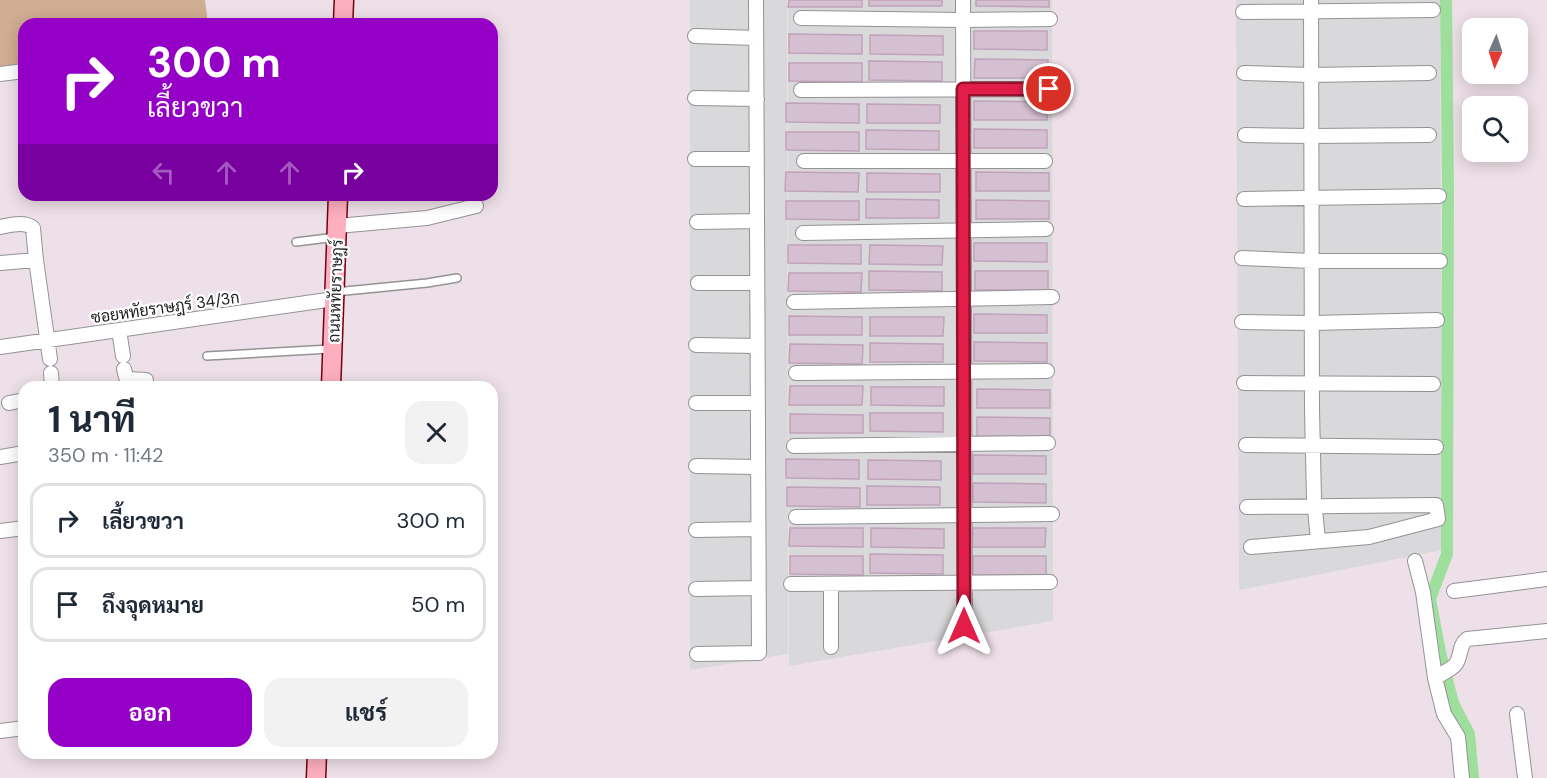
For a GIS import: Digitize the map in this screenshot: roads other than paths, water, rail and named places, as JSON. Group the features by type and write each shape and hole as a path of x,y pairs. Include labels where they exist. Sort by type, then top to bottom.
{"main road":[{"path":"343,18 344,0"},
{"name":"ถนนหทัยราษฎร์","path":"331,381 338,201"},
{"path":"316,778 317,759"}],"street":[{"path":"697,654 759,653 756,0"},
{"path":"963,0 964,626"},
{"path":"1243,12 1311,6 1433,10"},
{"path":"1311,6 1312,383 1318,541"},
{"path":"801,18 963,20 1050,18"},
{"path":"695,36 756,38"},
{"path":"0,74 18,72"},
{"path":"1244,73 1310,75 1429,73"},
{"path":"801,90 1049,89"},
{"path":"695,98 756,99"},
{"path":"1245,135 1429,135"},
{"path":"695,159 757,159"},
{"path":"804,161 1045,161"},
{"path":"1244,199 1439,196"},
{"path":"336,232 428,218 476,206"},
{"path":"698,222 757,221"},
{"path":"0,227 25,224 33,228 50,359"},
{"path":"803,233 1046,229"},
{"path":"1242,258 1312,261 1440,261"},
{"path":"0,263 36,260"},
{"path":"698,283 757,283"},
{"name":"ซอยหทัยราษฎร์ 34/3ก","path":"0,346 334,296"},
{"path":"794,302 1052,297"},
{"path":"1242,322 1437,320"},
{"path":"119,330 126,377 146,380"},
{"path":"696,345 757,346"},
{"path":"796,374 1047,371"},
{"path":"1244,383 1433,384"},
{"path":"9,403 18,401"},
{"path":"696,403 758,403"},
{"path":"794,446 1048,443"},
{"path":"1246,445 1436,447"},
{"path":"0,457 18,454"},
{"path":"696,466 758,467"},
{"path":"1247,507 1436,505 1438,519 1369,537 1251,547"},
{"path":"796,517 1052,514"},
{"path":"0,531 18,529"},
{"path":"696,530 758,529"},
{"path":"1415,561 1441,674 1444,714 1458,737 1462,778"},
{"path":"1454,591 1547,579"},
{"path":"791,584 1050,582"},
{"path":"831,584 831,647"},
{"path":"696,589 758,588"},
{"path":"1441,674 1454,666 1462,643 1467,639 1547,631"},
{"path":"1516,714 1526,778"},
{"path":"0,731 18,730"}],"lane":[{"path":"296,242 336,232"},
{"path":"334,296 457,278"},
{"path":"207,356 333,348"}],"waterway":[{"path":"1446,0 1447,554 1430,599 1453,703 1469,734 1473,778"}]}
